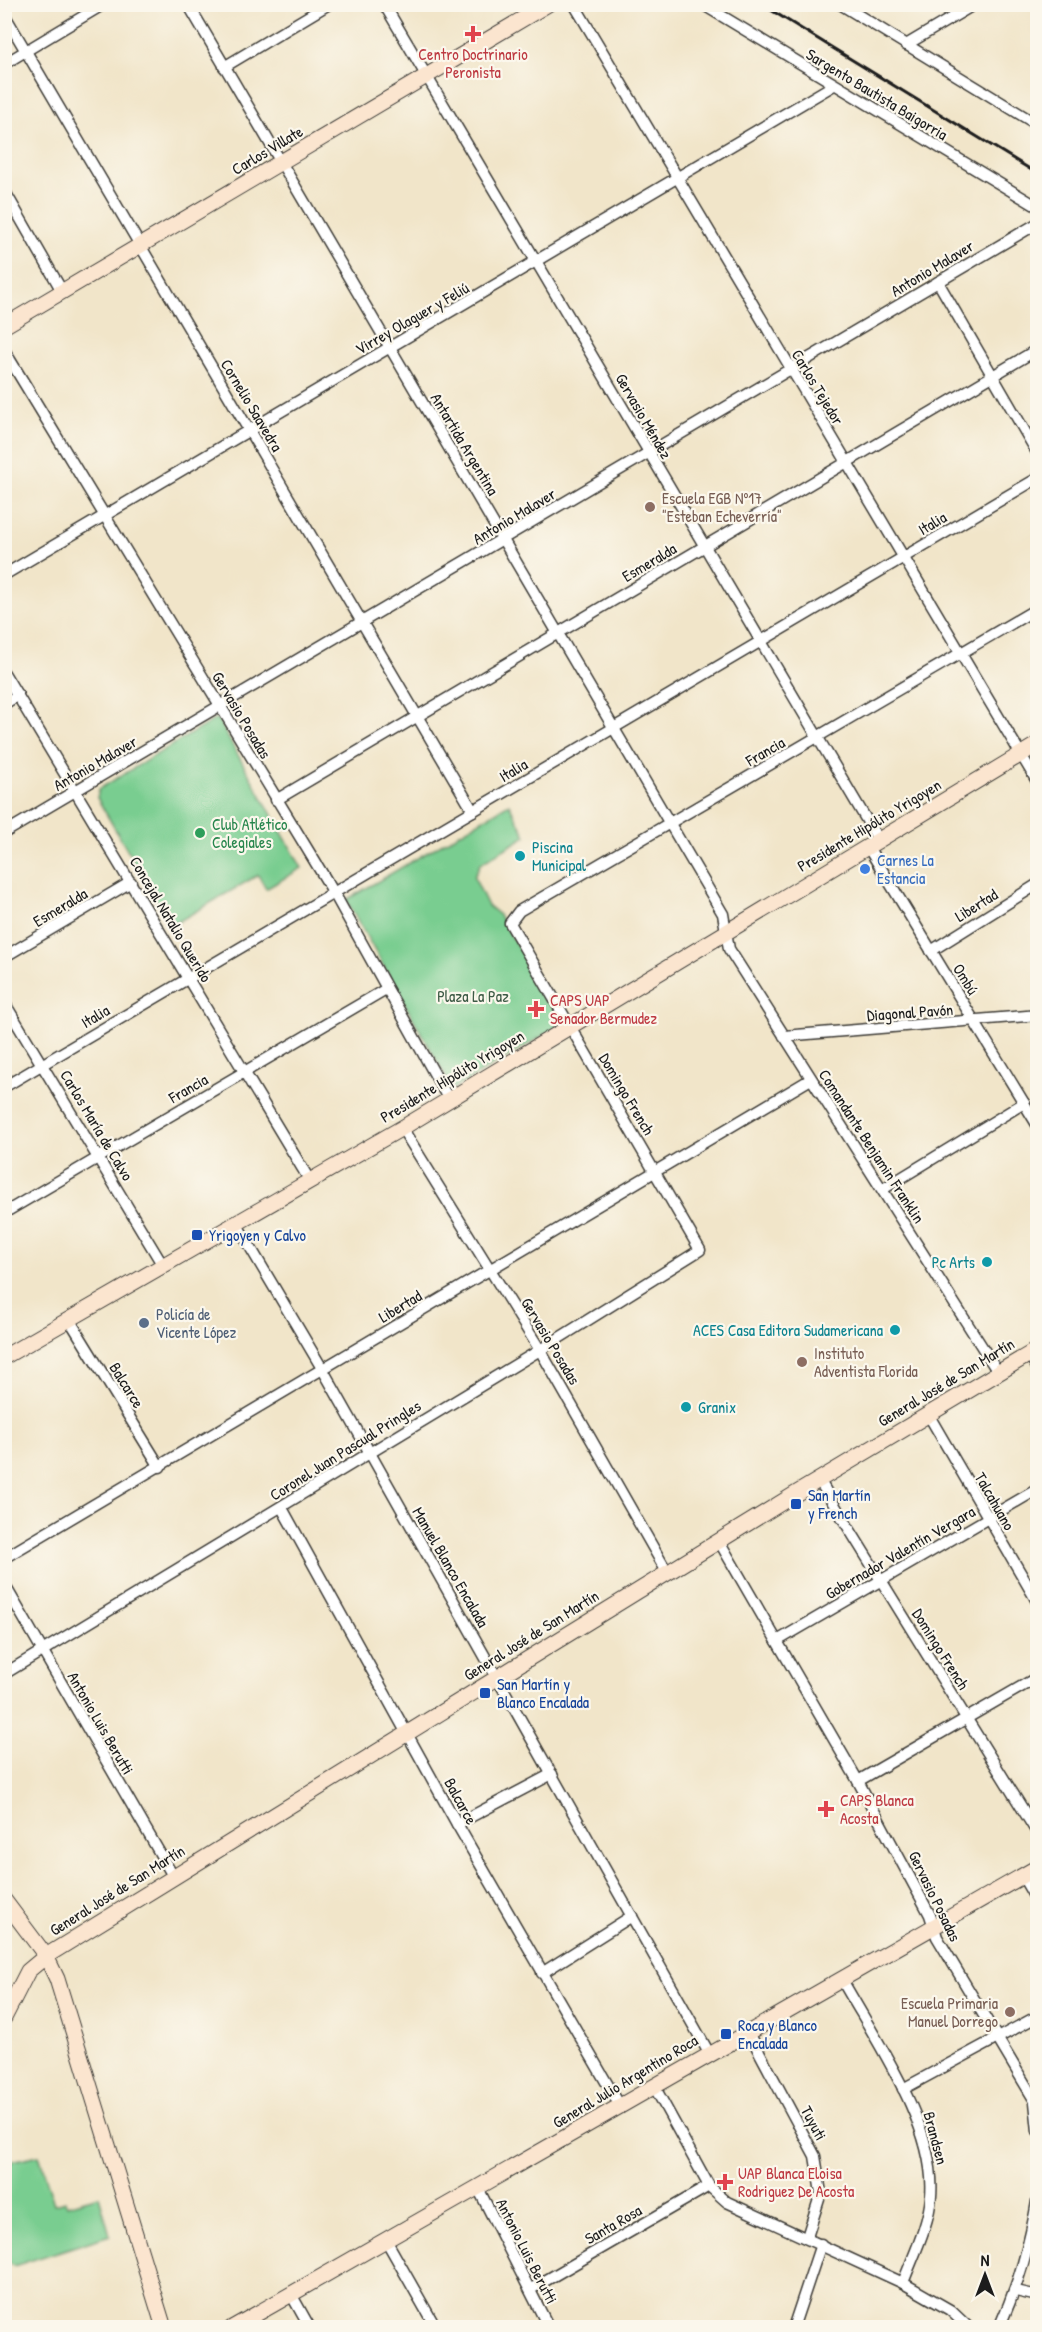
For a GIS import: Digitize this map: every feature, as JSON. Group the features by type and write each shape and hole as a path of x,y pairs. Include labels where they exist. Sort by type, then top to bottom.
{"street":[{"path":"4,64 104,4"},
{"name":"Antartida Argentina","path":"188,4 615,727 723,914 726,933"},
{"path":"224,67 329,4"},
{"name":"Gervasio Méndez","path":"384,4 648,454 818,736 874,844"},
{"name":"Carlos Villate","path":"4,326 548,4"},
{"name":"Carlos Tejedor","path":"574,4 1038,783"},
{"name":"Sargento Bautista Baigorria","path":"702,4 1038,207"},
{"path":"840,4 1038,125"},
{"path":"906,45 970,6"},
{"name":"Cornelio Saavedra","path":"4,14 473,811"},
{"name":"Virrey Olaguer y Feliú","path":"4,575 834,85"},
{"path":"4,190 62,291"},
{"name":"Antonio Malaver","path":"4,833 1038,223"},
{"path":"938,282 1038,454"},
{"name":"Gervasio Posadas","path":"4,350 104,518 334,892 449,1100"},
{"name":"Esmeralda","path":"276,800 1038,350"},
{"name":"Italia","path":"4,1087 1038,478"},
{"name":"Francia","path":"510,922 519,911 1038,608"},
{"name":"Concejal Natalio Querido","path":"4,673 310,1181"},
{"path":"4,704 18,695"},
{"name":"Presidente Hipólito Yrigoyen","path":"4,1357 162,1264 402,1128 1038,744"},
{"name":"Ombú","path":"874,844 931,951 1038,1126"},
{"name":"Esmeralda","path":"4,957 131,882"},
{"name":"Libertad","path":"931,951 1038,884"},
{"name":"Domingo French","path":"510,922 700,1250"},
{"name":"Comandante Benjamin Franklin","path":"726,933 729,949 998,1372"},
{"name":"Francia","path":"4,1213 386,989"},
{"name":"Carlos María de Calvo","path":"4,1002 162,1264"},
{"name":"Diagonal Pavón","path":"784,1036 1038,1015"},
{"name":"Libertad","path":"4,1558 811,1080"},
{"path":"883,1189 1024,1103"},
{"name":"Gervasio Posadas","path":"402,1128 540,1350 667,1572"},
{"name":"Manuel Blanco Encalada","path":"236,1223 497,1676 709,2053"},
{"name":"Coronel Juan Pascual Pringles","path":"4,1674 282,1508 368,1452 540,1350 700,1250"},
{"name":"Balcarce","path":"69,1319 160,1467"},
{"path":"1033,1351 1038,1369"},
{"name":"General José de San Martín","path":"4,2018 28,1971 46,1956 497,1676 1033,1351"},
{"name":"Talcahuano","path":"928,1414 1038,1603"},
{"name":"Domingo French","path":"819,1480 1038,1834"},
{"name":"Gobernador Valentín Vergara","path":"777,1641 1038,1489"},
{"name":"Balcarce","path":"282,1508 457,1824 620,2106"},
{"name":"Gervasio Posadas","path":"719,1541 858,1781 995,2039 1036,2104"},
{"name":"Antonio Luis Berutti","path":"4,1584 173,1876"},
{"path":"858,1781 1038,1677"},
{"path":"457,1824 552,1774"},
{"name":"General Julio Argentino Roca","path":"232,2328 709,2053 1038,1867"},
{"path":"1022,1875 1038,1903"},
{"path":"4,1900 46,1956 57,1979 164,2328"},
{"path":"542,1973 632,1916"},
{"name":"Brandsen","path":"841,1978 919,2121 929,2159 931,2196 924,2225 903,2283"},
{"path":"903,2089 1038,2016"},
{"name":"Tuyuti","path":"748,2031 815,2156 820,2193 807,2236"},
{"path":"654,2086 709,2186 727,2202 807,2236 903,2283 950,2310 969,2328"},
{"path":"1036,2104 1038,2131"},
{"name":"Santa Rosa","path":"531,2289 709,2186"},
{"name":"Antonio Luis Berutti","path":"478,2188 549,2328"},
{"path":"999,2328 1016,2291 1031,2239 1038,2196"},
{"path":"386,2240 436,2328"},
{"path":"793,2328 821,2244"},
{"path":"1016,2291 1038,2296"},
{"path":"291,2294 310,2328"}],"green space":[{"name":"Club Atlético Colegiales","path":"217,718 302,868 266,889 258,875 171,926 97,798 99,789"},
{"name":"Plaza La Paz","path":"509,804 526,836 480,864 474,877 488,906 499,915 563,1024 453,1089 346,900"},
{"path":"39,2155 54,2204 65,2201 67,2205 99,2196 110,2235 14,2266 5,2261 5,2176 12,2161"}],"railway":[{"path":"761,4 1038,174"}],"place":[{"name":"Centro Doctrinario Peronista","path":"473,34"},
{"name":"Escuela EGB Nº17 \"Esteban Echeverría\"","path":"650,507"},
{"name":"Club Atlético Colegiales","path":"200,833"},
{"name":"Piscina Municipal","path":"520,856"},
{"name":"Carnes La Estancia","path":"865,869"},
{"name":"CAPS UAP Senador Bermudez","path":"536,1009"},
{"name":"Yrigoyen y Calvo","path":"197,1235"},
{"name":"Pc Arts","path":"987,1262"},
{"name":"Policía de Vicente López","path":"144,1323"},
{"name":"ACES Casa Editora Sudamericana","path":"895,1330"},
{"name":"Instituto Adventista Florida","path":"802,1362"},
{"name":"Granix","path":"686,1407"},
{"name":"San Martín y French","path":"796,1504"},
{"name":"San Martín y Blanco Encalada","path":"485,1693"},
{"name":"CAPS Blanca Acosta","path":"826,1809"},
{"name":"Escuela Primaria Manuel Dorrego","path":"1010,2012"},
{"name":"Roca y Blanco Encalada","path":"726,2034"},
{"name":"UAP Blanca Eloisa Rodriguez De Acosta","path":"725,2182"}]}
